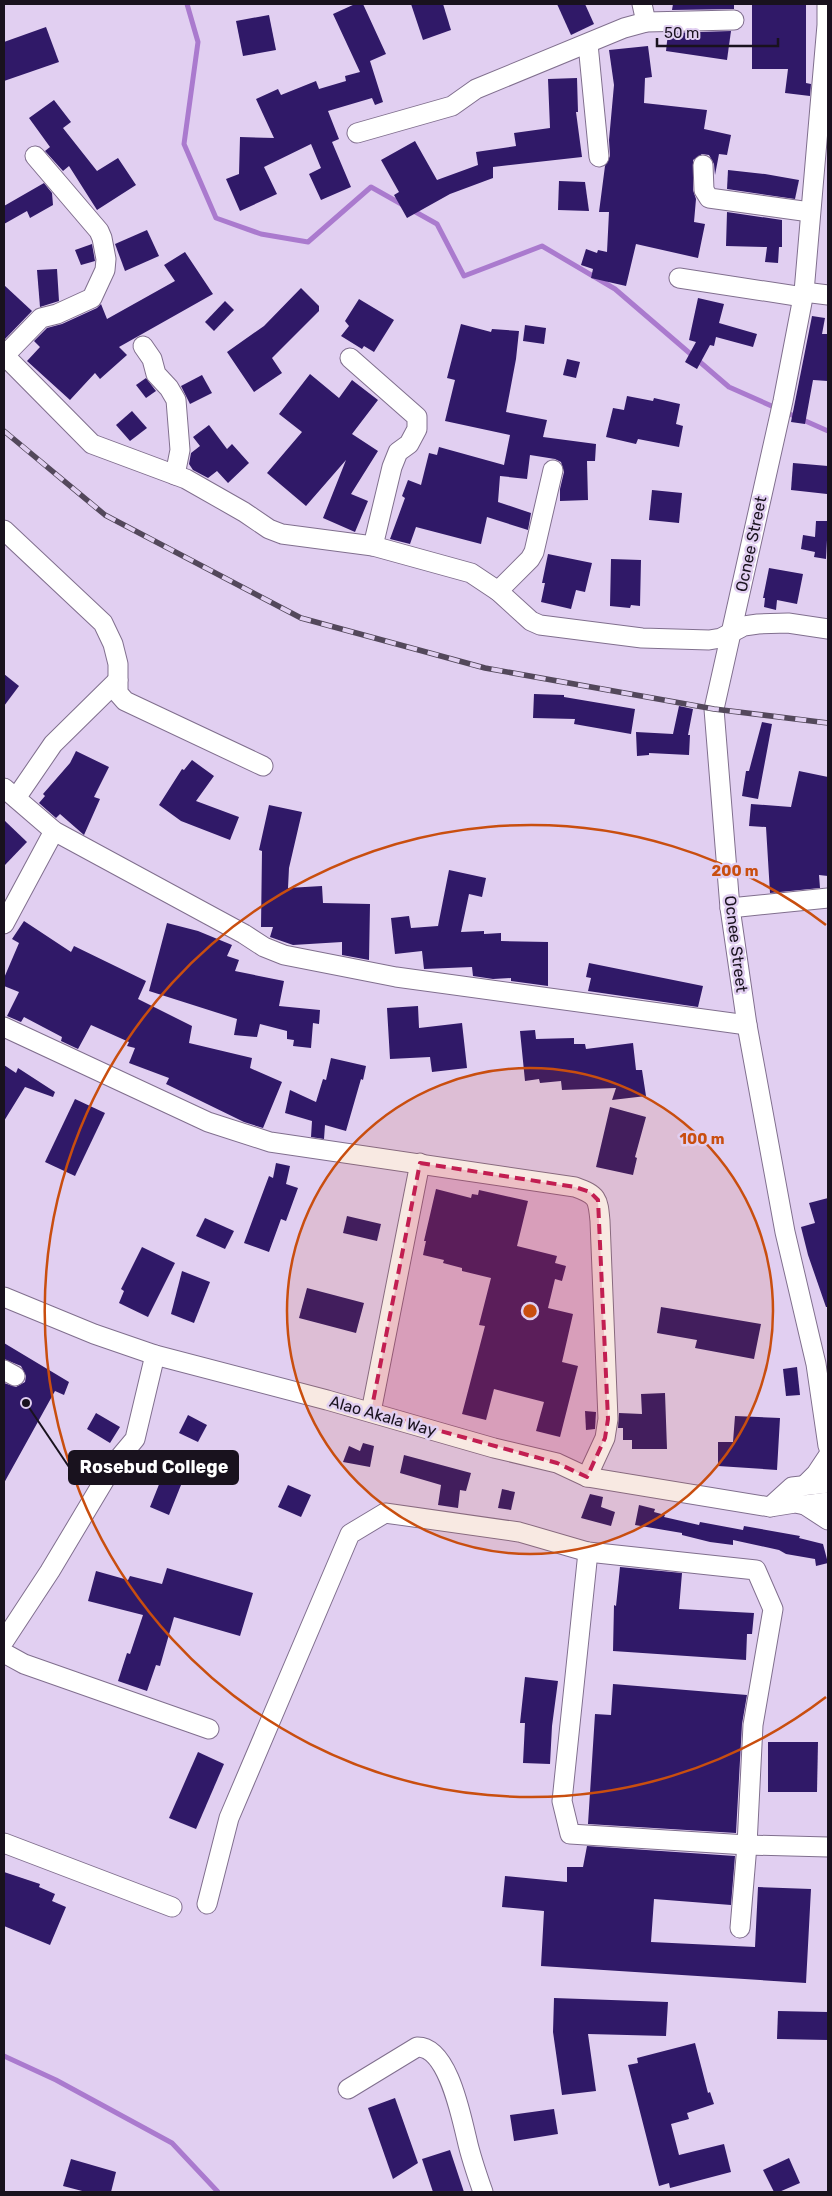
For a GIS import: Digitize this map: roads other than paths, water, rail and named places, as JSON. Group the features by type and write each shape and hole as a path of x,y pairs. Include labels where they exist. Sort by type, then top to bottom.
{"street":[{"name":"Ocnee Street","path":"827,4 828,25 803,294 783,401 772,441 714,708 730,908 747,1025 785,1232 822,1362 828,1446"},
{"path":"357,133 452,106 476,89 624,28 644,13 734,20"},
{"path":"588,44 598,157"},
{"path":"35,156 99,231 106,259 105,270 92,298 57,314 41,318 4,355 92,444 175,475 244,512 269,529 282,534 373,546 471,573 498,591 527,618 540,625 642,638 709,640 720,638 744,626 765,624 788,623 828,629"},
{"path":"703,165 704,190 709,198 810,212"},
{"path":"680,278 803,294 828,295"},
{"path":"143,346 152,359 156,374 169,388 176,400 180,450 175,475"},
{"path":"350,358 417,417 417,428 409,444 398,452 392,467 373,546"},
{"path":"498,591 530,559 534,552 553,470"},
{"path":"4,530 103,623 113,644 118,664 118,693 125,701 262,766"},
{"path":"118,680 53,744 10,793 54,831 244,934 264,947 284,955 396,977 747,1025"},
{"path":"4,924 54,831"},
{"path":"730,908 828,898"},
{"path":"4,1027 208,1122 279,1144 420,1163 575,1187 590,1192 598,1200 608,1419 605,1438 587,1477"},
{"path":"371,1412 420,1163"},
{"name":"Alao Akala Way","path":"4,1296 94,1334 155,1355 371,1412 494,1448 557,1463 587,1477 770,1507 795,1503 805,1505 828,1502"},
{"path":"4,1641 50,1571 114,1464 135,1439 155,1355"},
{"path":"806,1484 816,1474 828,1456"},
{"path":"770,1507 792,1487 828,1483"},
{"path":"805,1505 828,1520"},
{"path":"207,1904 229,1818 350,1534 385,1513 519,1532 588,1552 756,1570 773,1609 753,1724 747,1845 740,1928"},
{"path":"588,1552 562,1801 570,1834 747,1845 828,1847"},
{"path":"4,1653 24,1664 209,1729"},
{"path":"4,1843 172,1907"},
{"path":"348,2089 417,2047 425,2047 432,2051 438,2058 459,2102 468,2145 483,2192"}],"waterway":[{"path":"187,4 198,42 184,144 216,218 261,234 308,242 371,187 403,205"},
{"path":"412,210 437,224 464,276 542,246 615,289 729,387 828,431"},
{"path":"4,2056 56,2080 172,2143 218,2192"}],"railway":[{"path":"4,431 105,515 301,618 485,668 714,709 828,723"}],"place":[{"name":"Rosebud College","path":"26,1403"}]}
